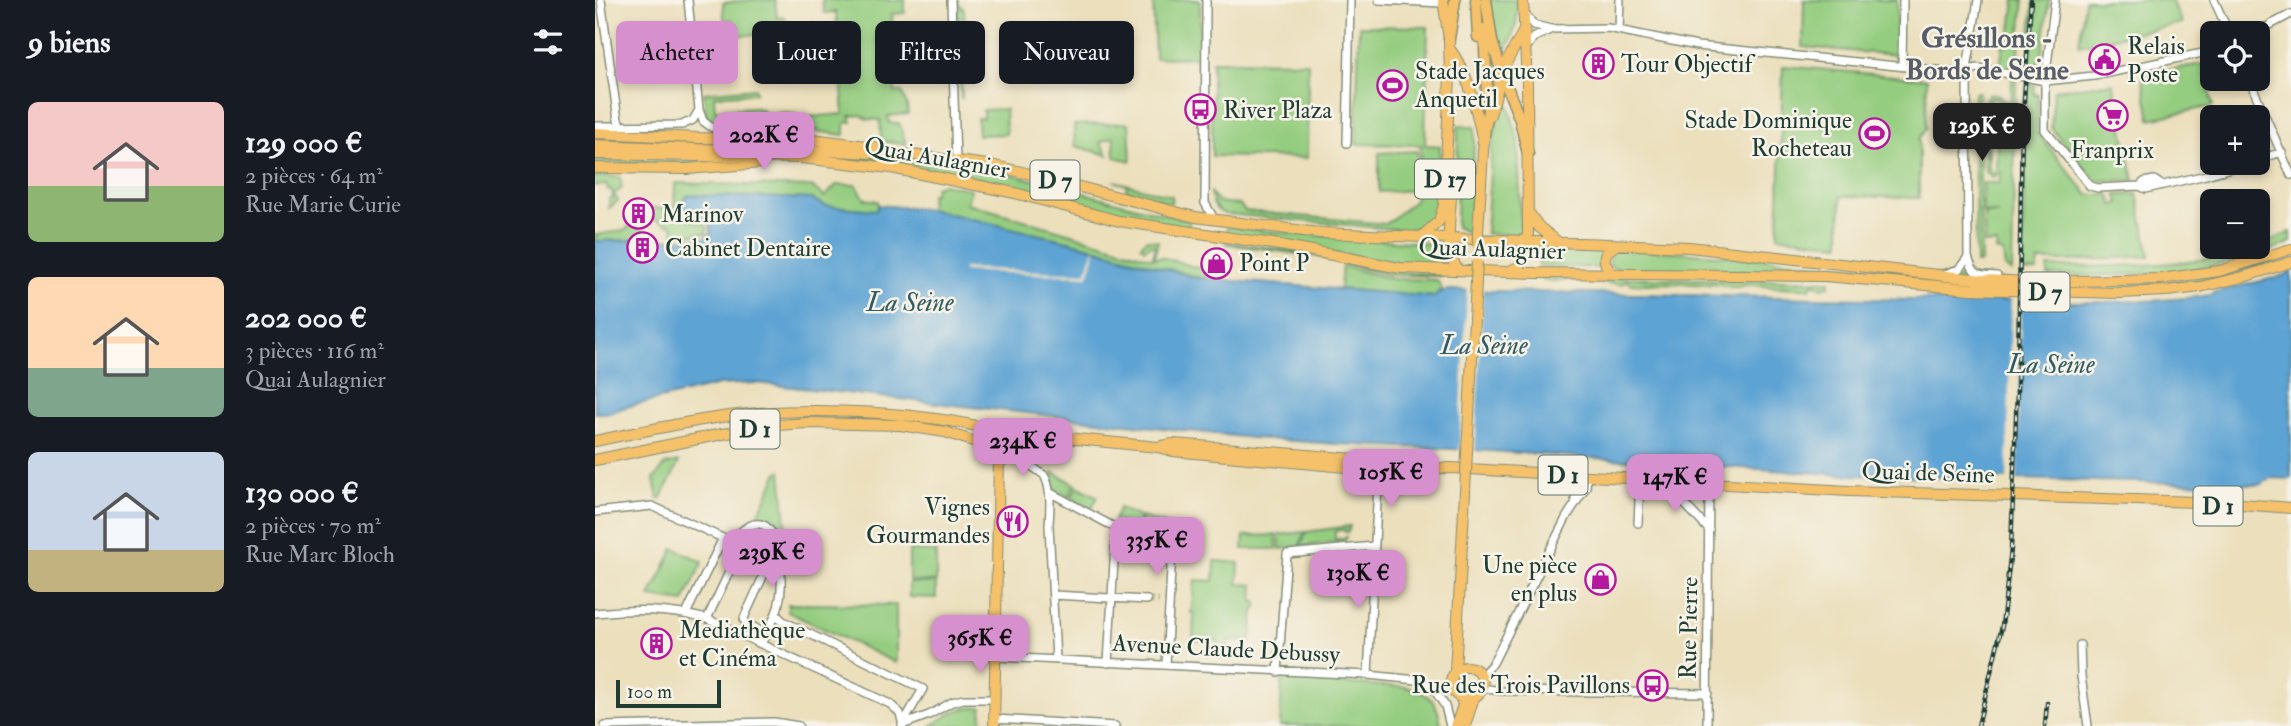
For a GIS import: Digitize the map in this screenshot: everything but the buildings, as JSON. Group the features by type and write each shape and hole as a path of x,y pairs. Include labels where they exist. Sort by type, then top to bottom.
{"highway":[{"path":"1449,43 1455,0"},
{"path":"1476,0 1483,141"},
{"path":"1483,141 1488,100 1484,0"},
{"path":"1484,0 1492,41 1520,120 1528,154"}],"main road":[{"name":"D 17","path":"1443,1 1449,43 1449,112 1452,140 1449,238"},
{"name":"D 17","path":"1510,271 1523,261 1527,241 1528,154 1523,5"},
{"name":"D 17","path":"1460,670 1457,648 1483,141 1502,74 1524,28"},
{"path":"1449,43 1475,99 1483,141"},
{"name":"D 17","path":"1421,237 1439,221 1443,211 1445,140 1449,112"},
{"path":"595,133 697,148"},
{"name":"Quai Aulagnier","path":"697,148 771,138 833,141 903,151 912,155"},
{"name":"D 7","path":"595,145 697,148"},
{"name":"Quai Aulagnier","path":"697,148 912,155 995,166 1195,217 1319,233 1689,247 2014,281 2160,279 2219,271 2291,249"},
{"name":"Quai Aulagnier","path":"697,148 891,168 945,177 1118,221 1286,246 1387,266 1458,270 1825,276 1971,289 2119,293 2200,287 2243,278 2291,262"},
{"path":"595,154 697,148"},
{"name":"D 7","path":"595,168 687,169 757,163 832,162"},
{"path":"1528,211 1539,227 1558,242"},
{"path":"1195,217 1193,229 1203,235 1212,232 1214,219"},
{"path":"1449,238 1452,258 1458,270"},
{"path":"1611,273 1605,265 1604,257 1615,245"},
{"path":"595,441 719,418 792,411 902,416 991,429"},
{"name":"D 1","path":"595,460 722,434 806,423 909,426 945,432 985,446"},
{"path":"998,426 1006,426 1018,436 1019,445 1014,454 999,460 987,452 986,434 998,426"},
{"path":"1018,436 1025,434 1158,447"},
{"name":"D 1","path":"1158,447 1174,444 1201,446 1379,466"},
{"name":"D 1","path":"1158,447 1205,454 1379,466 1675,481"},
{"path":"994,723 999,460"},
{"name":"Quai de Seine","path":"1675,481 1849,491 2145,500 2291,510"},
{"path":"1456,726 1463,705 1461,698 1452,689 1451,681 1460,670 1475,668 1482,675 1483,688 1474,697 1465,726"},
{"path":"1461,698 1474,697"}],"street":[{"path":"601,0 618,120 621,124"},
{"path":"595,125 682,125 693,120 699,110 688,0"},
{"path":"951,0 956,161"},
{"path":"1206,0 1205,203 1214,219"},
{"path":"1347,143 1350,0"},
{"path":"1379,0 1443,1"},
{"path":"1619,30 1620,0"},
{"path":"1902,66 1903,0"},
{"path":"1978,0 1967,69 1968,257 1975,273 2014,281"},
{"path":"2055,0 2045,81 2045,130 2088,184 2098,188 2140,186 2146,189 2206,175"},
{"path":"2214,0 2224,21"},
{"path":"1523,5 1531,23 1551,29 1608,28 1697,46 1956,72 1978,68 2045,81 2094,76 2200,54"},
{"path":"2270,25 2291,14"},
{"path":"1525,51 1533,38 1551,29"},
{"path":"2254,91 2291,175"},
{"name":"Quai Aulagnier","path":"699,110 703,121 711,127 771,138"},
{"path":"2270,156 2282,152"},
{"path":"1195,217 1205,203"},
{"path":"1941,275 1959,269 1968,257"},
{"path":"1014,454 1044,475 1049,492 1048,525 1056,660"},
{"path":"1369,675 1379,466"},
{"path":"1482,675 1493,663 1586,487 1583,476"},
{"path":"1638,523 1640,479"},
{"path":"1675,481 1678,497 1709,530"},
{"name":"Rue Pierre","path":"1707,726 1709,484"},
{"path":"1049,492 1116,528 1170,548 1172,551 1166,665"},
{"path":"1050,506 1060,499"},
{"path":"595,512 652,506 727,540 736,538 748,525 758,523 768,526 778,545 781,597 761,644"},
{"path":"1108,663 1116,528"},
{"path":"686,614 723,538"},
{"path":"707,619 740,549 736,538"},
{"path":"766,634 745,622 744,618 778,545"},
{"path":"1278,672 1287,554 1374,545"},
{"path":"1053,595 1147,600"},
{"path":"1159,600 1169,601"},
{"path":"595,613 636,608 707,619 890,704 899,713 901,726"},
{"path":"776,614 783,621 923,689 901,726"},
{"path":"2080,645 2081,677 2088,726"},
{"name":"Avenue Claude Debussy","path":"996,657 1369,675 1417,680 1440,691 1452,689"},
{"path":"1432,688 1445,706 1450,726"},
{"path":"1483,688 1500,691 1707,693"},
{"path":"901,726 952,702 963,699 994,699"},
{"path":"994,723 1115,726"},
{"path":"605,726 799,726"}],"green space":[{"path":"775,0 777,18 785,17 786,21 752,21 752,35 738,36 738,21 724,20 723,3"},
{"path":"822,0 905,0 905,13 892,14 892,21 875,21 875,84 895,84 895,92 902,92 908,114 888,116 889,123 899,123 906,144 881,141 880,120 867,119 861,115 850,116 852,122 845,123 845,135 776,126 715,124 706,116 704,93 755,88 755,93 714,96 715,110 756,107 762,109 763,114 779,115 790,112 790,115 795,114 795,118 844,114 842,84 861,84 861,21 837,21 836,12 824,13"},
{"path":"1153,0 1200,0 1200,57 1155,58"},
{"path":"1489,0 1516,0 1514,30 1501,56 1496,39"},
{"path":"1804,0 1897,0 1896,55 1803,47"},
{"path":"2015,0 2024,0 2017,71 2000,67 2003,45 2009,45"},
{"path":"2034,0 2049,0 2041,62 2037,62 2035,74 2028,73"},
{"path":"2085,0 2171,0 2182,23 2079,45"},
{"path":"957,2 964,9 964,21 958,21"},
{"name":"Stade Jacques Anquetil","path":"1359,26 1428,27 1425,145 1440,146 1439,200 1429,221 1419,227 1405,230 1226,214 1219,211 1213,203 1211,193 1218,202 1240,205 1245,211 1386,224 1415,200 1417,190 1379,192 1379,153 1418,151 1418,187 1421,177 1421,145 1356,144"},
{"path":"1212,61 1308,62 1307,158 1212,156"},
{"path":"2200,64 2200,91 2209,91 2213,105 2200,105 2200,109 2150,119 2142,75"},
{"path":"1783,66 1927,79 1926,128 1919,139 1919,198 1841,196 1840,244 1778,236"},
{"path":"2012,79 2016,80 2012,272 2005,268 2003,253 1996,251 1997,244 1984,244 1984,214 1998,213 1983,212 1983,183 1999,183 2001,172 1993,177 1985,172 1985,100 1988,95 1995,94 2003,101 2011,101","holes":["1993,97 1999,102 1996,170 1993,173 1989,170 1988,102"]},
{"path":"2027,83 2035,85 2034,94 2038,94 2037,133 2088,195 2110,195 2113,205 2119,203 2117,195 2137,194 2150,256 2039,261 2037,271 2022,272"},
{"path":"2113,83 2134,180 2096,181 2051,128 2054,90"},
{"path":"1974,92 1979,92 1981,263 1976,263"},
{"path":"1502,98 1507,100 1518,140 1521,231 1518,234 1486,234 1492,144"},
{"path":"1005,109 1006,134 978,135 977,118 983,118 983,110"},
{"path":"1129,123 1131,161 1115,157 1114,137 1100,142 1108,155 1075,146 1074,125"},
{"path":"1458,126 1475,127 1469,233 1456,227"},
{"path":"665,150 830,154 954,164 995,170 1190,221 1187,228 988,180 889,162"},
{"path":"595,159 705,162 671,166 595,162"},
{"path":"595,176 620,177 622,188 614,194 618,201 609,208 609,199 613,198 612,190 608,190 607,185 595,186"},
{"path":"1114,181 1172,196 1171,203 1126,190 1127,185"},
{"path":"675,183 812,187 825,197 836,185 856,185 865,199 878,201 878,210 824,206 811,199 689,195 684,198 684,218 705,224 706,233 674,235 673,226 654,219 642,219 642,214 651,214 651,209 655,208 674,210"},
{"path":"943,184 971,189 967,203 1152,258 1156,246 1151,245 1144,249 1141,245 1146,239 1158,241 1154,258 1161,257 1206,270 1205,279 1076,243 929,209 931,194 934,194 935,187"},
{"path":"635,226 646,233 646,239 595,241 595,235 627,230 627,227"},
{"path":"1227,227 1438,244 1443,265 1386,262 1226,235"},
{"path":"2291,232 2291,242 2270,250 2270,241"},
{"path":"1226,242 1290,250 1385,271 1442,276 1388,275 1320,257"},
{"path":"1558,245 1601,249 1602,268 1539,266 1538,248 1558,248"},
{"path":"1617,249 1732,256 2063,285 2154,283 2200,278 2291,255 2218,279 2155,289 2047,288 1850,273 1618,269 1610,266 1609,255"},
{"path":"2242,259 2141,274 2048,276 2048,267"},
{"path":"1342,266 1391,279 1437,280 1443,291 1438,292 1435,297 1340,289"},
{"path":"1539,276 1830,281 1829,286 1822,288 1814,283 1809,288 1750,285 1734,287 1716,283 1631,284 1626,280 1621,284 1564,280 1549,282 1541,280"},
{"path":"679,462 661,499 658,499 654,479 665,465"},
{"path":"781,471 786,530 772,519 758,515 778,472"},
{"path":"1053,472 1075,484 1068,497 1054,489"},
{"path":"1077,486 1098,497 1091,509 1071,498"},
{"path":"1119,508 1140,517 1134,530 1114,520"},
{"path":"1142,517 1181,529 1178,543 1137,530"},
{"path":"1350,526 1348,532 1335,531 1335,540 1346,537 1345,541 1301,547 1307,532"},
{"path":"1305,532 1299,547 1280,549 1279,535"},
{"path":"1276,535 1277,549 1243,549 1244,536"},
{"path":"674,548 703,562 684,602 650,597"},
{"path":"909,551 936,552 936,582 909,581"},
{"path":"1215,561 1239,563 1238,584 1254,585 1253,601 1257,603 1251,641 1228,640 1226,659 1218,657 1218,641 1193,640 1194,614 1191,613 1195,580 1214,581"},
{"path":"909,583 936,583 936,598 909,597"},
{"path":"788,604 896,605 896,663 788,612"},
{"path":"1282,680 1406,687 1421,692 1431,700 1438,711 1441,726 1280,726"},
{"path":"982,707 981,726 931,726 959,710"}],"water":[{"name":"La Seine","path":"689,195 812,199 825,206 877,210 878,205 929,209 1076,243 1197,278 1435,297 1438,292 1450,290 1913,300 2137,301 2211,295 2291,272 2291,479 2271,478 2259,485 1849,475 1474,450 1336,444 1252,438 756,383 719,385 610,413 595,413 595,241 705,238 711,232 710,223 705,219 683,215 684,199"}],"pier":[{"path":"1094,249 1088,276 963,271 963,268 1086,273"},
{"path":"1467,287 1483,287 1475,454 1459,453"},
{"path":"2021,297 2017,482 2007,482 2011,298"}],"tunnel":[{"path":"1147,600 1159,600"}],"railway":[{"path":"1978,726 2002,626 2011,549 2018,364 2022,128 2031,0"},
{"path":"2045,726 2047,703"}],"place":[{"name":"Relais Poste","path":"2104,60"},
{"name":"Tour Objectif","path":"1598,64"},
{"name":"Stade Jacques Anquetil","path":"1392,85"},
{"name":"River Plaza","path":"1200,110"},
{"name":"Franprix","path":"2112,116"},
{"name":"Stade Dominique Rocheteau","path":"1875,134"},
{"name":"Marinov","path":"638,214"},
{"name":"Cabinet Dentaire","path":"642,248"},
{"name":"Point P","path":"1216,263"},
{"name":"Vignes Gourmandes","path":"1013,521"},
{"name":"Une pièce en plus","path":"1600,579"},
{"name":"Mediathèque et Cinéma","path":"656,644"},
{"name":"Rue des Trois Pavillons","path":"1653,685"}],"district":[{"name":"Grésillons - Bords de Seine","path":"1987,54"}]}
